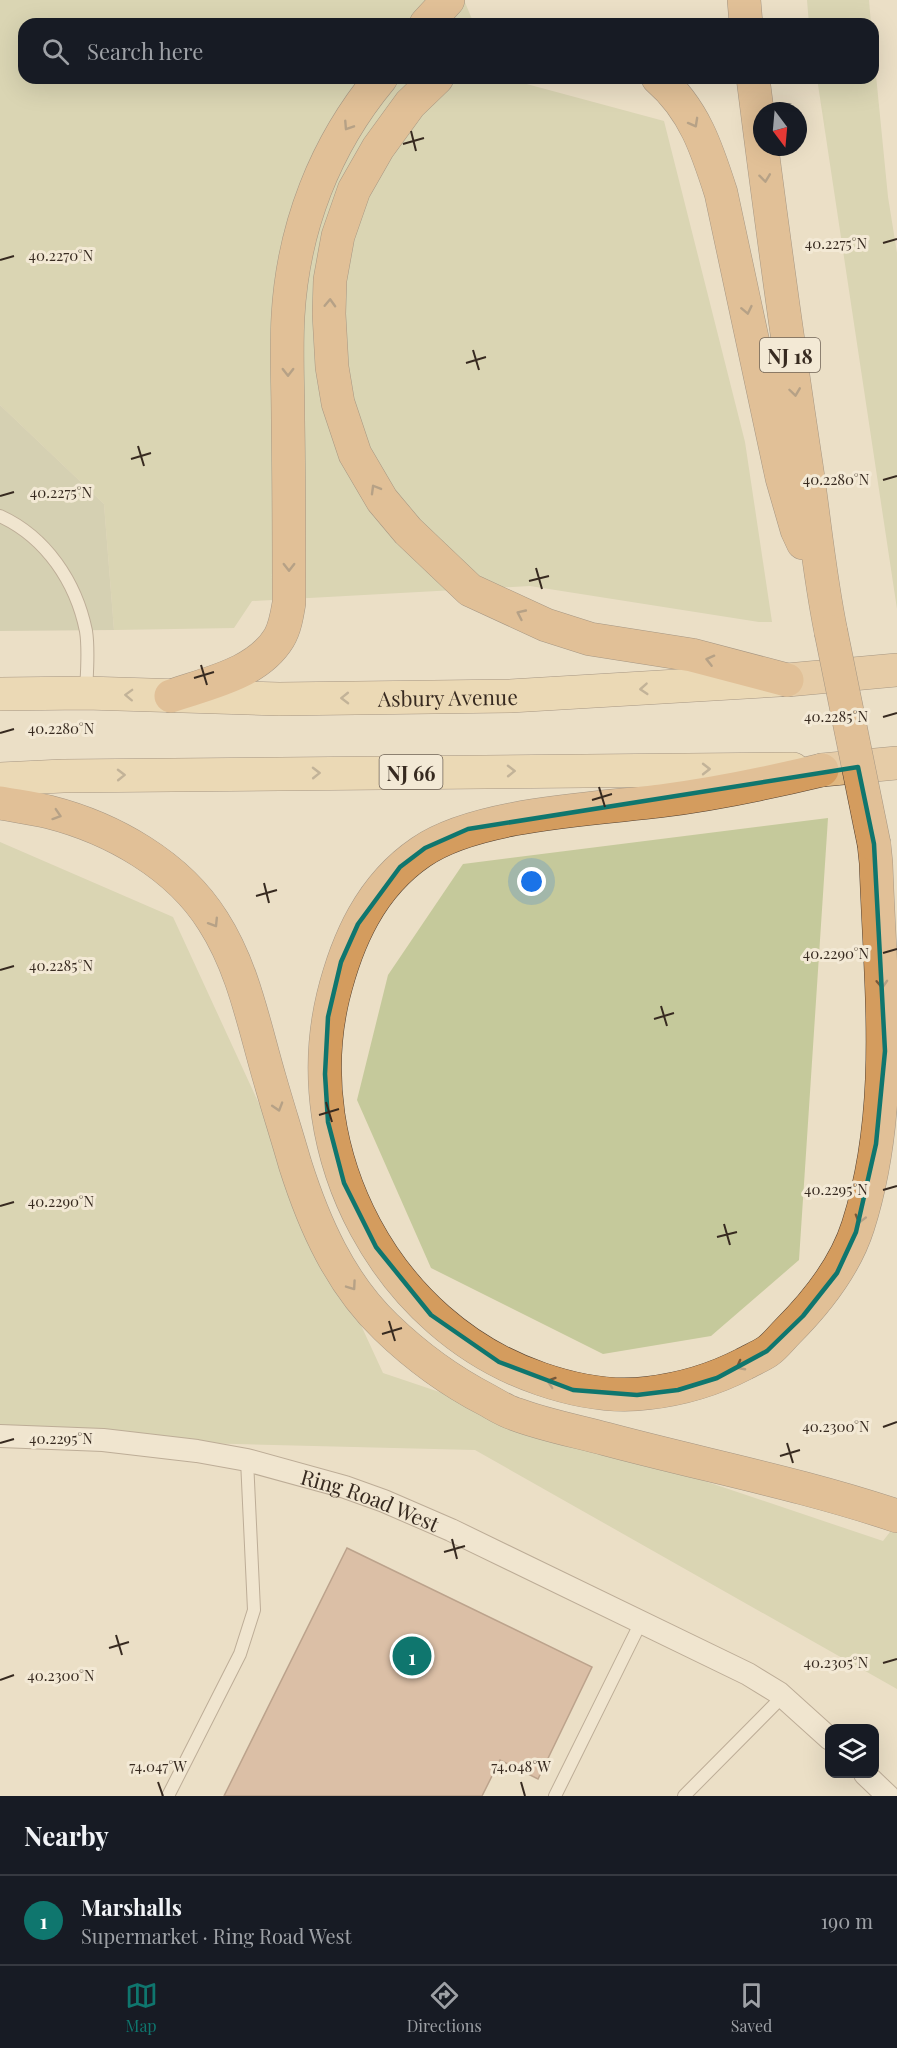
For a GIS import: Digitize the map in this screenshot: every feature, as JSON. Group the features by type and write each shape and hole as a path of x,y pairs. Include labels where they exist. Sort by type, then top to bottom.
{"highway":[{"path":"432,18 448,0"},
{"path":"744,0 746,18"},
{"path":"171,696 245,669 266,655 284,627 289,603 288,315 298,242 311,198 327,158 376,84"},
{"path":"431,84 410,104 378,148 354,190 338,236 330,280 332,367 338,403 355,454 381,500 408,531 470,590 546,625 590,639 692,655 787,680"},
{"path":"665,84 675,93 692,120 707,150 721,193 782,478 797,530 821,582"},
{"name":"NJ 18","path":"754,84 773,241 816,530 821,582 875,853 897,936"},
{"name":"Asbury Avenue","path":"787,680 897,670"},
{"name":"NJ 66","path":"822,770 897,764"},
{"path":"822,770 752,787 664,801 535,816 468,829 425,848 400,867 381,890 358,924 341,962 328,1017 325,1074 328,1122 341,1174 360,1218 376,1247 431,1316 462,1340 499,1362 533,1377 573,1390 637,1395 678,1390 717,1378 767,1351 803,1316 837,1273 856,1232 864,1206 876,1144 882,1102 885,1051 875,853"},
{"path":"0,803 50,812 106,832 155,860 186,888 212,919 237,969 251,1009 303,1190 318,1229 354,1290 384,1326 454,1383 514,1414 832,1495 897,1516"}],"main road":[{"name":"Asbury Avenue","path":"0,694 86,693 279,699 510,696 787,680"},
{"name":"NJ 66","path":"0,779 63,776 610,770 822,770"}],"street":[{"name":"Ring Road West","path":"0,1436 103,1440 197,1451 247,1460 345,1487 384,1501 451,1530 748,1674 783,1696 825,1734"},
{"path":"870,1778 888,1796"}],"lane":[{"path":"0,516 20,527 45,549 67,578 78,602 86,631 86,693"},
{"path":"168,1796 240,1654 254,1610 247,1460"},
{"path":"555,1796 641,1622"},
{"path":"684,1796 783,1696"}],"highlighted area":[{"path":"858,767 874,844 885,1051 876,1144 856,1232 837,1273 803,1316 767,1351 717,1378 678,1390 637,1395 573,1390 533,1377 499,1362 431,1315 376,1247 344,1183 328,1122 325,1074 328,1017 341,962 358,924 400,867 425,848 468,829"}],"green space":[{"path":"0,0 464,0 472,18 18,18 18,84 526,84 664,121 745,442 772,622 759,622 530,586 252,601 234,628 114,630 104,504 0,405"},
{"path":"807,0 869,0 870,18 808,18"},
{"path":"818,84 877,84 888,197 897,253 897,609"},
{"path":"0,405 104,504 114,630 0,631"},
{"path":"828,818 799,1260 711,1336 603,1354 431,1268 357,1100 388,975 463,864"},
{"path":"0,842 173,917 383,1373 883,1541 897,1523 897,1689 475,1450 0,1438"}],"building":[{"path":"347,1548 592,1667 538,1779 500,1760 482,1796 224,1796"}],"place":[{"name":"Marshalls","path":"412,1656"}]}
